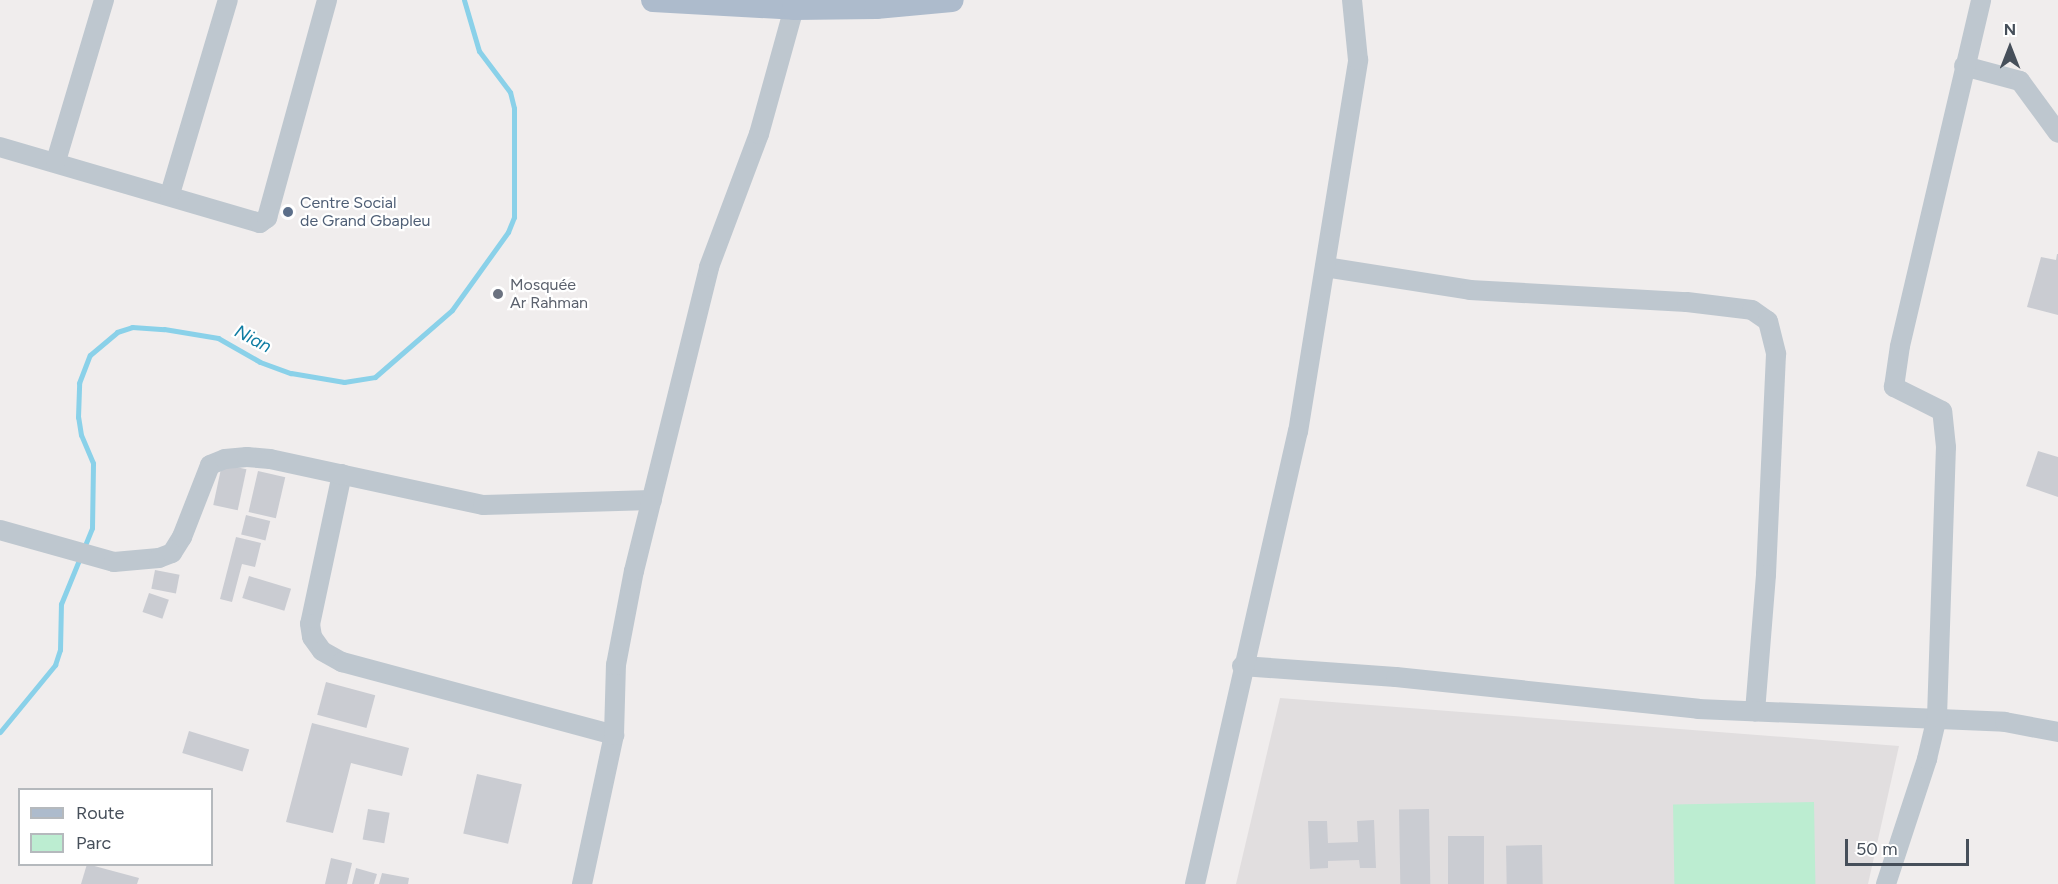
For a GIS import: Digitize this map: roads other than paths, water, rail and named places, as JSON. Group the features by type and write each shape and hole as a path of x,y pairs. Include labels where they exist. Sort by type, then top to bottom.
{"main road":[{"path":"653,0 794,8 952,0"}],"street":[{"path":"56,161 104,0"},
{"path":"170,194 228,0"},
{"path":"0,147 170,194 248,222 260,223 267,218 327,0"},
{"path":"1195,884 1242,666 1298,432 1359,60 1352,0"},
{"path":"1886,884 1928,759 1936,717 1946,447 1942,411 1894,387 1900,346 1981,0"},
{"path":"582,884 614,735 616,665 652,500 709,267 759,134 794,8"},
{"path":"1964,66 2020,81 2058,133"},
{"path":"1325,267 1470,290 1687,302 1752,310 1768,321 1776,354 1766,574 1755,712"},
{"path":"0,530 114,562 159,558 172,553 182,537 210,465 225,459 270,459 483,505 652,500"},
{"path":"342,474 310,624 312,637 322,651 342,662 614,735"},
{"path":"1242,666 1755,712 1936,717 2005,722 2058,732"}],"waterway":[{"name":"Nian","path":"0,732 55,665 60,650 61,604 92,528 93,463 81,435 78,417 79,383 90,355 117,332 132,327 164,329 218,338 260,362 291,373 344,382 375,377 452,310 508,232 514,217 514,108 510,92 479,51 464,0"}],"place":[{"name":"Centre Social de Grand Gbapleu","path":"288,212"},
{"name":"Mosquée Ar Rahman","path":"498,294"}]}
